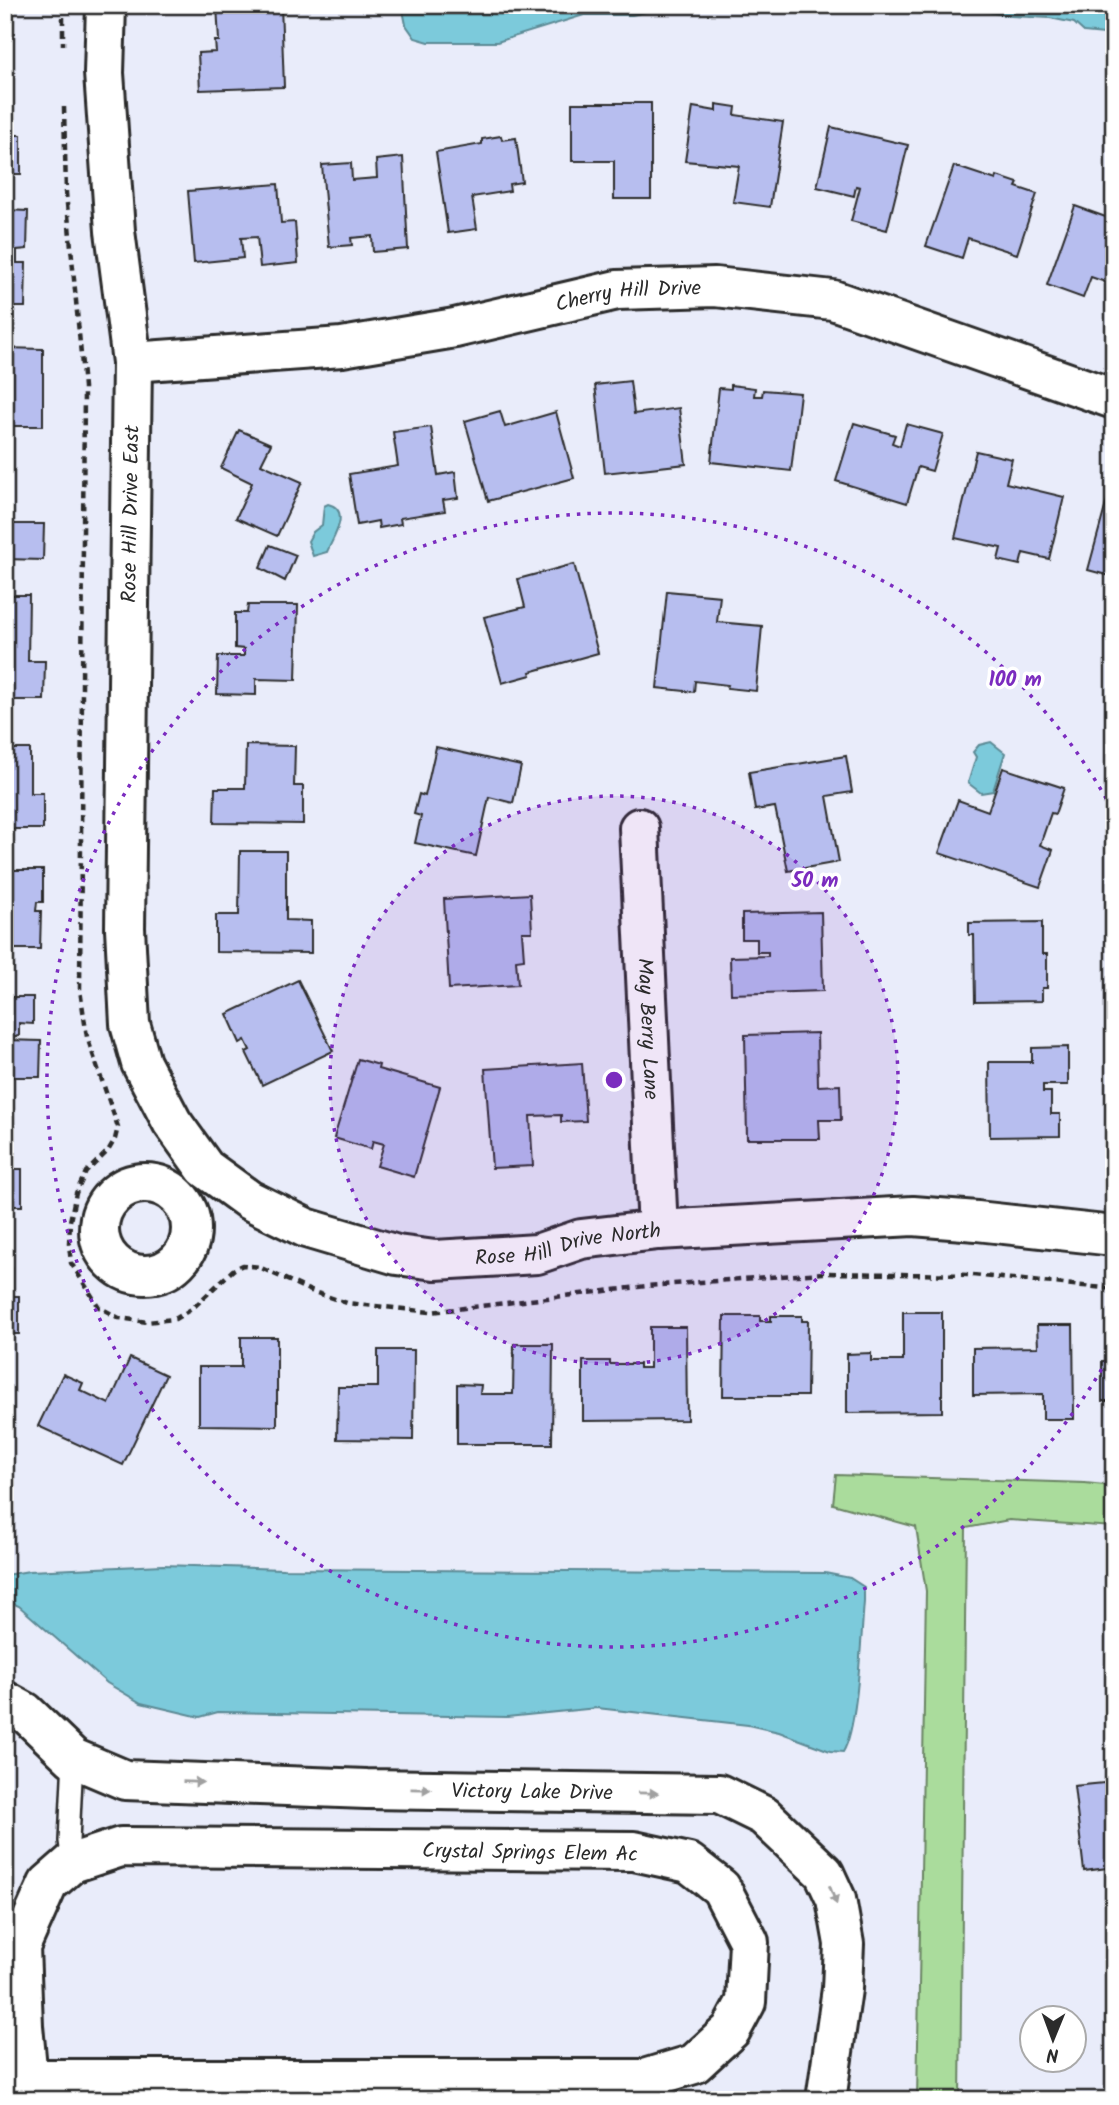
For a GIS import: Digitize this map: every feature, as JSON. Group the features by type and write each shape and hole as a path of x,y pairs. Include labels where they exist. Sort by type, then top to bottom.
{"street":[{"name":"Rose Hill Drive East","path":"106,5 104,73 115,231 132,362 125,928 130,1024"},
{"name":"Cherry Hill Drive","path":"132,362 342,347 455,328 617,290 715,288 832,300 1114,399"},
{"name":"May Berry Lane","path":"639,828 658,1230"},
{"name":"Rose Hill Drive North","path":"130,1024 141,1063 172,1122 205,1168 249,1200 306,1228 397,1255 435,1260 537,1254 581,1239 658,1230 913,1216 977,1220 1114,1236"},
{"path":"178,1196 205,1168"},
{"name":"Victory Lake Drive","path":"5,1701 25,1712 74,1758 125,1780 367,1789 719,1794 764,1816 824,1873 836,1899 844,1944 842,1989 826,2100"},
{"name":"Crystal Springs Elem Ac","path":"121,1847 634,1851 689,1863 721,1888 749,1942 746,2002 731,2030 694,2064 644,2079 17,2079 23,2026 20,1947 48,1884 72,1863 121,1847"}],"lane":[{"path":"72,1863 69,1841 74,1758"}],"path":[{"path":"63,5 63,57"},
{"path":"64,98 66,193 84,387 80,990 87,1037 118,1127 115,1139 86,1172 76,1193 70,1221 69,1244 71,1263 99,1307 119,1318 147,1322 175,1318 193,1307 233,1270 243,1265 259,1267 311,1291 347,1303 431,1312 647,1286 823,1273 972,1275 1114,1289"}],"green space":[{"path":"836,1475 1114,1486 1114,1527 1009,1520 966,1528 960,2100 917,2100 926,1591 916,1527 833,1504"}],"water":[{"path":"402,5 679,5 632,15 584,15 497,42 429,42 415,38 406,25"},
{"path":"896,5 1114,5 1114,35 1084,32 1074,23 1050,18"},
{"path":"328,504 339,512 339,525 327,552 313,556 308,541 313,532 322,525 324,506"},
{"path":"991,742 1005,753 993,791 981,793 968,783 976,757 973,752 979,745"},
{"path":"163,1565 283,1569 825,1573 850,1578 864,1587 864,1602 855,1703 848,1740 843,1752 830,1751 779,1732 748,1725 597,1708 507,1717 218,1712 200,1717 141,1703 107,1683 19,1606 5,1600 5,1575 29,1571"}],"building":[{"path":"217,5 281,5 284,87 200,90 198,53 216,52 215,41 219,41"},
{"path":"572,103 651,103 651,199 614,199 614,161 572,161"},
{"path":"716,104 736,107 735,115 783,122 770,207 733,202 739,166 685,161 693,107 716,111"},
{"path":"831,127 908,145 887,230 851,221 860,187 856,186 854,196 817,187"},
{"path":"5,135 21,135 21,174 5,174"},
{"path":"501,136 502,140 516,138 522,182 509,184 510,191 472,197 477,229 448,233 436,152 482,144 482,139"},
{"path":"403,157 408,249 373,252 372,236 351,238 352,245 329,247 322,165 351,163 352,180 377,178 376,160"},
{"path":"954,166 996,180 997,176 1018,183 1016,187 1037,194 1017,254 968,238 962,258 926,246"},
{"path":"278,184 281,223 295,222 298,263 260,267 257,237 241,238 243,258 194,263 188,191"},
{"path":"1075,206 1114,220 1114,285 1091,277 1083,298 1047,285"},
{"path":"5,210 28,211 27,249 17,250 17,263 26,263 25,307 5,307"},
{"path":"5,348 43,349 43,426 5,426"},
{"path":"630,381 634,414 679,408 686,464 605,473 595,385"},
{"path":"731,385 755,388 754,396 762,396 763,390 800,393 791,471 711,462 719,388 731,389"},
{"path":"500,411 505,427 556,412 574,478 488,501 465,421"},
{"path":"854,423 895,435 892,443 900,446 906,424 943,434 932,471 918,467 907,503 836,481"},
{"path":"431,427 438,475 455,472 458,498 443,500 445,511 400,518 401,524 379,528 378,521 357,525 349,474 398,466 393,432"},
{"path":"239,430 271,444 261,464 302,482 277,536 236,518 252,483 221,468"},
{"path":"976,451 1012,459 1006,483 1064,497 1049,559 1023,553 1020,565 998,560 1001,548 955,538"},
{"path":"5,480 8,480 7,524 44,524 43,560 5,559"},
{"path":"1109,493 1114,494 1114,577 1088,570"},
{"path":"270,545 296,555 285,581 260,568"},
{"path":"574,564 598,653 530,672 531,675 502,683 484,617 525,607 518,579"},
{"path":"667,591 720,596 717,622 762,626 756,691 695,681 694,692 657,688"},
{"path":"5,595 29,595 28,661 45,661 44,700 5,700"},
{"path":"248,605 298,605 296,680 256,679 256,695 217,694 218,656 244,656 244,649 235,648 235,613 247,613"},
{"path":"246,745 295,746 294,786 303,786 303,824 214,823 215,788 245,788"},
{"path":"436,747 521,766 513,803 489,797 476,856 415,843 421,816 414,814 419,794 425,796"},
{"path":"5,749 30,749 30,793 43,793 43,829 5,829"},
{"path":"846,756 852,792 827,796 839,862 788,871 775,807 755,810 749,772"},
{"path":"1003,768 1064,788 1055,814 1051,813 1040,845 1053,850 1040,887 939,853 958,800 988,811"},
{"path":"240,851 286,851 286,920 311,921 311,953 216,952 216,915 239,915"},
{"path":"5,870 43,870 43,902 37,902 36,911 41,911 40,949 5,949"},
{"path":"530,894 532,932 522,932 524,959 516,960 518,985 449,989 444,899"},
{"path":"821,912 823,991 731,994 730,957 768,956 768,952 757,952 757,939 742,939 742,914"},
{"path":"1042,922 1042,954 1047,954 1047,988 1042,988 1042,1001 975,1002 974,935 969,935 969,923"},
{"path":"298,980 333,1051 262,1085 246,1052 250,1050 245,1040 240,1043 227,1014"},
{"path":"5,997 33,997 33,1024 19,1023 19,1036 5,1038"},
{"path":"817,1033 818,1086 840,1085 841,1120 819,1120 820,1139 747,1139 745,1035"},
{"path":"5,1040 41,1041 40,1077 5,1077"},
{"path":"1068,1047 1068,1085 1043,1085 1043,1092 1051,1092 1051,1114 1060,1114 1060,1136 990,1137 989,1062 1032,1062 1032,1048"},
{"path":"358,1059 379,1065 378,1069 440,1087 414,1177 377,1166 384,1144 373,1141 371,1149 334,1138"},
{"path":"582,1063 586,1121 561,1122 561,1115 530,1116 533,1166 492,1168 485,1069"},
{"path":"5,1127 14,1127 14,1152 5,1152"},
{"path":"5,1169 22,1169 22,1206 5,1206"},
{"path":"5,1268 12,1268 12,1296 19,1296 19,1334 5,1334"},
{"path":"903,1312 942,1312 942,1412 847,1413 847,1354 871,1353 871,1361 903,1361"},
{"path":"724,1316 760,1316 760,1321 771,1321 771,1316 802,1316 802,1321 808,1321 807,1396 723,1396"},
{"path":"1037,1325 1073,1325 1074,1419 1043,1419 1043,1394 973,1395 973,1348 1038,1347"},
{"path":"650,1327 686,1327 687,1420 583,1421 583,1361 639,1364 639,1368 650,1368"},
{"path":"241,1337 277,1337 277,1426 199,1425 199,1367 241,1367"},
{"path":"514,1344 553,1344 552,1444 457,1444 457,1384 481,1385 480,1394 513,1394"},
{"path":"378,1350 414,1350 413,1440 337,1439 338,1387 378,1387"},
{"path":"130,1358 166,1375 123,1465 38,1426 63,1374 83,1383 80,1390 109,1404"},
{"path":"1102,1361 1114,1361 1114,1401 1102,1401"},
{"path":"1114,1782 1114,1867 1084,1871 1074,1786"}]}
